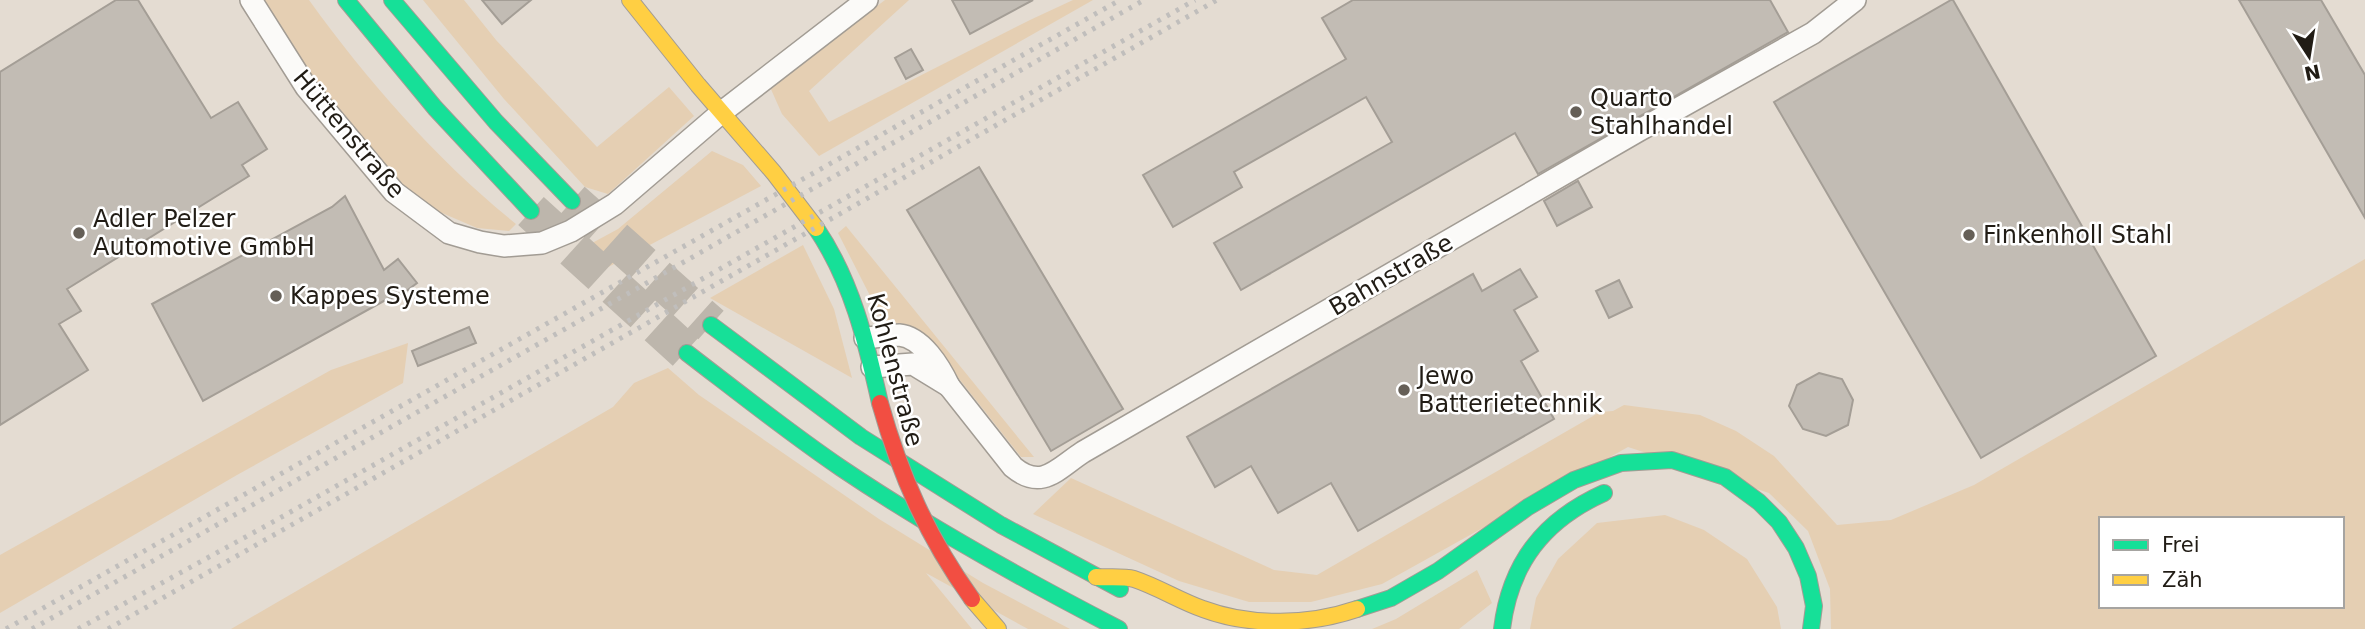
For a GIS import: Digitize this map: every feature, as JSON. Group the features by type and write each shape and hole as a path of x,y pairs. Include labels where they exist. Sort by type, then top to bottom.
{"main road":[{"path":"346,0 396,65 462,141 531,211"},
{"path":"392,0 496,122 572,201"},
{"name":"Kohlenstraße","path":"630,0 755,148 806,214 847,283 865,338 900,472 911,499 940,553 972,599 998,629"},
{"path":"710,325 861,437 1001,525 1139,598"},
{"path":"687,353 769,416 896,504 1040,588 1119,629"},
{"path":"1096,577 1133,579 1173,598 1217,614 1250,620 1294,620 1346,614 1391,598 1436,574 1520,513 1567,483 1606,466 1656,460 1682,463 1725,478 1767,508 1786,531 1808,580 1815,604 1811,629"},
{"path":"1502,629 1508,595 1521,564 1544,533 1572,508 1601,494 1625,487"}],"street":[{"name":"Hüttenstraße","path":"251,0 306,88 394,192 449,233 504,246 542,243 580,226 615,204 722,112 867,0"},
{"name":"Bahnstraße","path":"865,338 899,335 911,338 929,354 943,372 949,386 1013,467 1025,477 1036,479 1049,475 1083,452 1638,131 1814,33 1855,0"},
{"name":"Bahnstraße","path":"872,367 913,364 949,386"}],"shaded area":[{"path":"258,0 309,0 355,61 405,119 459,174 516,224 509,231 477,228 428,207 389,174 336,112"},
{"path":"423,0 464,0 496,40 597,147 669,87 694,116 608,194 585,187 504,99"},
{"path":"885,0 909,0 809,91 829,122 1073,0 1093,0 819,156 782,114 770,87"},
{"path":"712,151 743,165 761,186 580,282 583,248 618,229"},
{"path":"846,226 1034,457 1021,457 929,341 885,325 838,233"},
{"path":"803,245 834,309 852,378 710,298"},
{"path":"2365,259 2365,629 1831,629 1830,589 1808,531 1769,493 1628,447 1382,584 1311,602 1249,602 1179,581 1033,514 1071,478 1274,570 1317,575 1600,412 1613,411 1624,405 1700,415 1736,431 1774,456 1837,525 1891,520 1974,485"},
{"path":"408,343 403,383 237,475 0,613 0,555 331,370"},
{"path":"668,368 699,395 879,519 983,583 1070,629 1028,629 926,573 972,629 231,629 613,407 634,383"},
{"path":"1665,515 1704,530 1747,559 1777,607 1781,629 1530,629 1536,598 1558,559 1597,523"},
{"path":"1477,570 1492,603 1459,629 1372,629 1396,619"}],"building":[{"name":"Adler Pelzer Automotive GmbH","path":"116,0 138,0 211,118 238,102 267,149 242,165 249,176 67,289 81,311 59,324 88,370 0,425 0,72"},
{"path":"482,0 531,0 502,24"},
{"path":"952,0 1033,0 970,34"},
{"path":"1353,0 1770,0 1788,32 1538,174 1515,133 1241,290 1214,243 1392,142 1366,97 1234,172 1242,187 1173,227 1143,175 1346,59 1322,18"},
{"name":"Finkenholl Stahl","path":"1951,0 2156,356 1981,458 1774,102"},
{"path":"2239,0 2321,0 2365,75 2365,218"},
{"path":"911,49 923,70 906,79 895,58"},
{"path":"979,167 1123,409 1051,451 907,210"},
{"path":"1578,181 1592,207 1557,226 1544,201"},
{"name":"Kappes Systeme","path":"345,196 384,270 398,259 417,283 393,301 391,297 203,401 152,304 332,207"},
{"name":"Jewo Batterietechnik","path":"1520,269 1537,297 1514,310 1538,351 1521,361 1554,419 1358,531 1331,483 1278,513 1251,466 1215,487 1187,437 1473,274 1482,291"},
{"path":"1619,280 1632,307 1609,318 1596,291"},
{"path":"469,327 476,343 418,366 412,351"},
{"path":"1819,373 1842,379 1853,400 1848,425 1826,436 1803,429 1789,406 1797,385"}],"tunnel":[{"path":"572,201 711,325"},
{"path":"531,211 687,353"}],"railway":[{"path":"6,629 1120,0"},
{"path":"32,629 1144,0"},
{"path":"78,629 271,523 1195,0"},
{"path":"108,629 1217,0"}],"traffic: fast":[{"path":"346,0 435,108 531,211"},
{"path":"392,0 496,122 572,201"},
{"path":"816,228 829,248 848,290 863,334 880,403"},
{"path":"711,325 861,437 1001,525 1120,589"},
{"path":"687,353 841,468 909,512 978,553 1119,629"},
{"path":"1357,609 1391,598 1438,571 1528,507 1574,480 1621,463 1672,460 1725,477 1759,502 1779,522 1796,548 1808,576 1814,606 1811,629"},
{"path":"1502,629 1513,584 1534,546 1547,530 1564,516 1604,493"}],"traffic: slow":[{"path":"630,0 698,85 774,173 816,228"},
{"path":"1096,577 1134,579 1203,609 1241,619 1300,621 1357,609"},
{"path":"972,599 998,629"}],"traffic: jam":[{"path":"880,403 906,481 917,505 942,553 972,599"}],"place":[{"name":"Quarto Stahlhandel","path":"1576,112"},
{"name":"Adler Pelzer Automotive GmbH","path":"79,233"},
{"name":"Finkenholl Stahl","path":"1969,235"},
{"name":"Kappes Systeme","path":"276,296"},
{"name":"Jewo Batterietechnik","path":"1404,390"}]}
